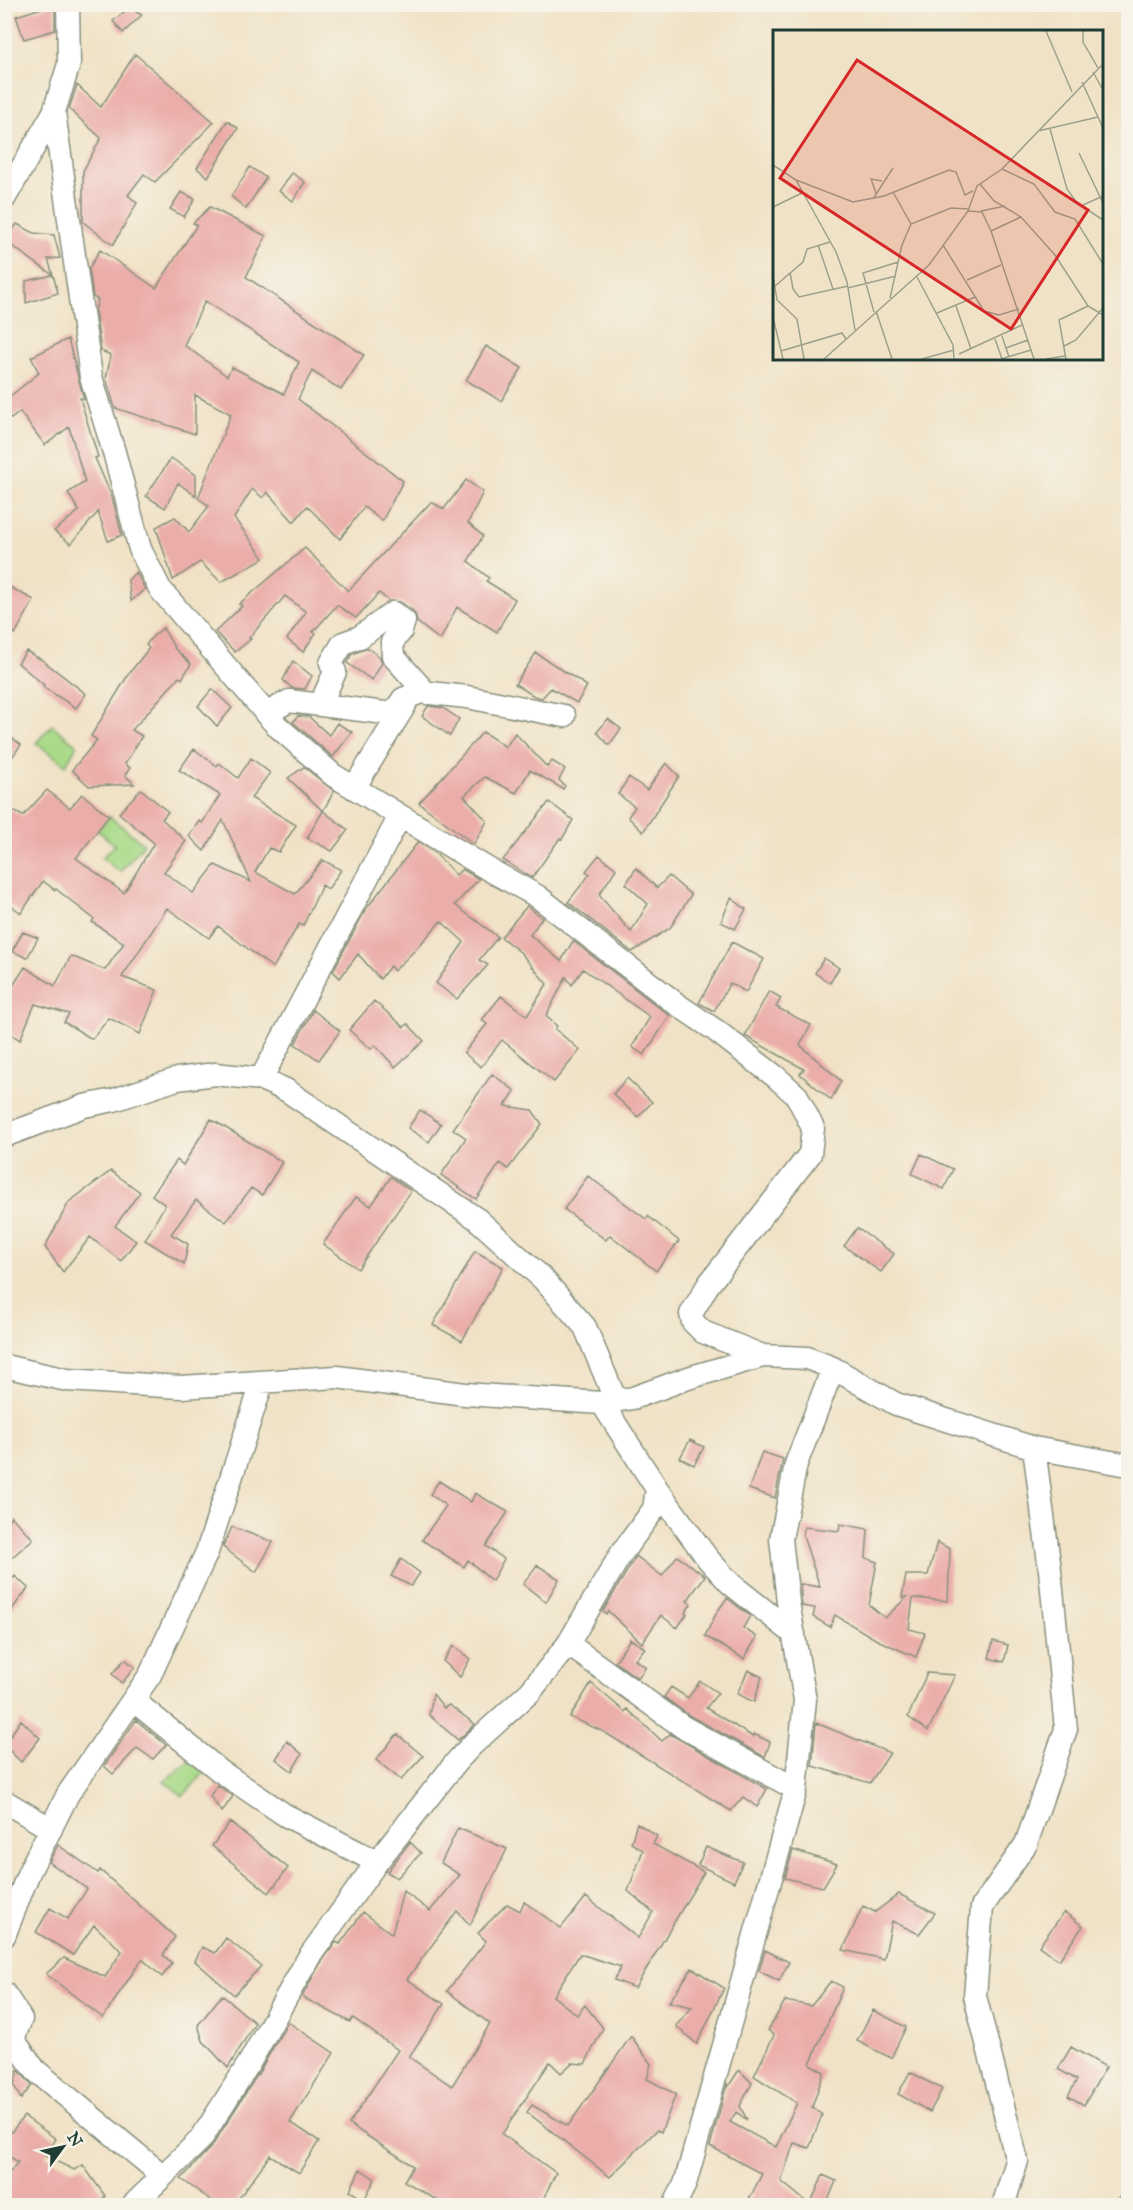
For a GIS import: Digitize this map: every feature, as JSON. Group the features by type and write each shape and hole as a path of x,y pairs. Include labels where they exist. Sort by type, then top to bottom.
{"street":[{"path":"4,199 54,112 69,64 68,4"},
{"path":"54,112 91,377 140,549 160,589 266,714 333,775 537,896 675,1003 715,1029 797,1096 813,1128 810,1154 708,1285 692,1314 693,1322 703,1332 763,1356"},
{"path":"320,705 335,672 331,663 343,643 360,637 393,614 404,621 401,631 392,642 393,656 418,694"},
{"path":"266,714 289,701 393,714 403,699 418,694 467,697 564,716"},
{"path":"354,788 418,694"},
{"path":"261,1079 400,816"},
{"path":"4,1136 84,1106 114,1100 177,1079 215,1074 261,1079 285,1090 477,1219 535,1272 585,1327 609,1402 657,1488 708,1559 731,1584 794,1634"},
{"path":"4,1366 67,1380 181,1387 337,1377 465,1394 609,1402 633,1398 688,1378 763,1356 807,1358 833,1368 896,1404 1034,1448 1128,1465"},
{"path":"674,2205 685,2184 796,1789 805,1700 781,1539 796,1464 833,1368"},
{"path":"4,1936 29,1872 68,1794 150,1675 207,1552 262,1383"},
{"path":"1003,2205 1017,2161 975,1996 982,1907 1026,1844 1066,1729 1050,1570 1034,1448"},
{"path":"132,2205 201,2139 248,2065 309,1957 377,1862 457,1761 530,1692 568,1644 621,1554 654,1509 657,1488"},
{"path":"568,1644 683,1727 796,1789"},
{"path":"133,1700 220,1771 276,1809 377,1862"},
{"path":"4,1801 51,1829"},
{"path":"4,1993 21,2019 13,2039 35,2070 163,2176"}],"green space":[{"path":"52,725 77,745 66,765 36,743"},
{"path":"109,816 144,844 120,872 102,858 115,845 97,830"},
{"path":"190,1761 205,1772 183,1796 164,1781"}],"building":[{"path":"55,4 55,30 24,39 16,16"},
{"path":"129,8 142,15 123,33 113,21"},
{"path":"135,54 214,122 155,182 144,174 128,195 137,203 113,245 83,222 83,171 101,138 69,109 77,85 101,107"},
{"path":"227,121 238,128 208,177 197,168"},
{"path":"250,167 266,178 246,209 231,196"},
{"path":"292,173 305,182 293,201 279,191"},
{"path":"181,192 195,199 184,217 170,209"},
{"path":"210,207 266,236 246,277 364,355 341,390 312,371 298,399 403,481 382,521 364,507 340,539 307,506 294,522 267,492 263,498 252,489 234,518 264,558 221,582 200,562 173,580 156,527 175,517 189,532 209,506 198,498 231,414 195,395 195,434 115,408 106,378 111,355 101,351 95,310 98,300 93,297 89,268 100,250 156,288 197,225 193,223","holes":["205,301 299,362 284,394 232,367 227,376 184,345"]},
{"path":"17,224 34,233 54,235 60,258 48,259 53,275 5,241"},
{"path":"53,275 58,293 26,303 26,281"},
{"path":"68,339 84,399 80,398 98,457 95,458 112,497 122,535 108,541 98,512 71,544 54,531 79,511 68,493 85,482 69,427 45,445 20,412 11,419 4,412 4,401 39,373 31,357"},
{"path":"486,346 522,368 501,401 466,380"},
{"path":"171,458 196,475 196,496 178,483 165,508 146,496"},
{"path":"466,480 483,492 468,523 483,536 468,561 489,578 486,581 515,599 497,632 457,607 440,640 417,622 412,610 400,602 389,601 379,593 356,618 337,605 313,632 316,633 303,652 287,639 306,612 285,596 249,638 251,639 235,652 215,632 242,606 239,604 305,548 348,591 431,502 444,509"},
{"path":"136,572 145,589 131,601 128,580"},
{"path":"4,584 34,600 15,634 4,628"},
{"path":"163,628 175,649 191,664 182,679 179,677 132,730 142,736 125,764 130,768 125,775 134,784 89,786 72,770 97,740 91,736 128,675 149,648 146,645"},
{"path":"368,648 380,657 382,663 372,680 347,663 352,654"},
{"path":"26,651 42,660 86,694 76,708 43,687 44,685 18,663"},
{"path":"536,653 587,686 577,703 551,688 542,698 534,696 515,684"},
{"path":"293,661 312,676 305,689 292,688 283,680"},
{"path":"212,689 232,708 217,726 198,706"},
{"path":"428,706 443,708 459,719 450,736 422,716"},
{"path":"298,716 309,717 329,735 337,723 352,732 333,757 293,722"},
{"path":"608,719 621,729 609,745 597,732"},
{"path":"4,732 21,745 4,768"},
{"path":"483,732 506,747 515,733 547,767 552,761 565,769 559,780 565,786 563,789 530,770 516,793 485,777 464,796 487,821 474,844 419,803"},
{"path":"194,749 217,766 219,763 238,778 251,758 270,773 251,798 296,825 279,852 269,848 255,872 295,894 323,860 341,870 328,889 322,885 303,926 299,924 273,968 218,926 209,938 167,908 122,977 157,990 140,1034 109,1018 92,1039 64,1022 69,1014 35,1004 20,1040 4,1029 4,989 9,992 25,967 55,986 71,956 105,970 124,943 92,922 94,919 43,881 21,913 4,900 4,806 23,816 47,790 70,808 82,794 109,816 76,858 124,893 154,843 119,813 141,789 168,812 162,819 186,841 164,872 193,893 215,865 251,882 223,820 204,851 189,836 199,821 202,823 220,795 179,770"},
{"path":"666,763 679,776 643,832 628,817 635,807 618,794 629,777 647,790"},
{"path":"304,767 334,791 323,811 288,778"},
{"path":"549,802 573,820 562,839 560,838 532,878 503,860"},
{"path":"323,811 348,830 332,851 307,838"},
{"path":"418,842 436,854 456,875 462,869 479,879 455,905 498,937 479,960 488,965 457,999 436,983 464,942 441,921 394,971 390,966 380,979 358,954 340,978 333,971 366,909"},
{"path":"599,855 616,869 599,895 631,932 648,904 626,884 636,868 657,888 669,876 691,895 670,928 632,952 568,902 590,874 586,871"},
{"path":"731,898 746,909 735,929 721,922"},
{"path":"527,906 542,918 530,935 561,961 573,941 670,1016 644,1055 632,1047 650,1017 583,969 572,985 566,977 546,1016 557,1026 555,1029 580,1050 554,1082 502,1040 481,1067 464,1053 487,1024 482,1020 501,996 527,1016 547,984 520,952 501,937"},
{"path":"23,932 38,938 27,958 12,951"},
{"path":"732,942 764,959 746,992 730,983 714,1011 699,1003"},
{"path":"824,958 839,968 830,983 815,973"},
{"path":"769,991 781,998 776,1007 811,1025 800,1045 841,1081 831,1100 800,1074 804,1069 745,1036"},
{"path":"374,1001 404,1027 408,1024 424,1041 395,1067 375,1045 371,1049 349,1030"},
{"path":"313,1010 340,1031 319,1060 295,1044"},
{"path":"492,1074 515,1091 505,1106 532,1110 542,1124 508,1169 500,1163 476,1199 441,1175 466,1138 453,1129"},
{"path":"627,1078 652,1102 638,1117 613,1094"},
{"path":"420,1110 441,1124 429,1142 408,1128"},
{"path":"211,1119 282,1162 262,1195 251,1188 226,1222 196,1200 171,1234 188,1244 184,1264 145,1240 165,1205 152,1195 177,1160 183,1165"},
{"path":"921,1154 953,1169 944,1189 912,1174"},
{"path":"111,1171 140,1192 115,1226 136,1241 121,1261 90,1237 63,1272 45,1247 69,1202"},
{"path":"588,1176 646,1219 648,1216 679,1241 656,1271 610,1235 606,1240 564,1209"},
{"path":"391,1177 411,1191 358,1269 323,1244 356,1197 371,1206"},
{"path":"857,1228 894,1254 881,1272 844,1246"},
{"path":"475,1251 503,1267 462,1341 433,1325"},
{"path":"690,1440 704,1447 694,1465 680,1458"},
{"path":"762,1452 783,1459 775,1498 749,1489"},
{"path":"439,1481 471,1502 475,1493 508,1512 486,1546 504,1559 492,1581 468,1560 464,1567 422,1540 446,1506 430,1494"},
{"path":"11,1516 33,1539 4,1564 4,1526"},
{"path":"840,1524 868,1529 866,1558 877,1562 869,1605 885,1618 907,1597 902,1597 906,1575 928,1575 937,1542 950,1549 948,1601 913,1598 909,1629 925,1633 916,1657 877,1640 835,1615 830,1627 813,1617 815,1608 802,1606 800,1584 820,1587 803,1536 804,1527 839,1531"},
{"path":"232,1527 273,1542 256,1572 223,1547"},
{"path":"636,1556 662,1576 677,1556 705,1576 687,1601 691,1604 677,1628 661,1615 642,1643 608,1611 606,1614 603,1611"},
{"path":"401,1559 420,1573 411,1586 391,1576"},
{"path":"537,1565 559,1579 546,1602 523,1584"},
{"path":"15,1576 28,1588 4,1620 4,1590"},
{"path":"727,1598 750,1616 743,1628 757,1637 744,1659 705,1636"},
{"path":"630,1639 645,1648 635,1660 646,1667 638,1678 615,1662"},
{"path":"993,1641 1008,1645 1004,1662 989,1658"},
{"path":"453,1646 470,1659 460,1677 443,1661"},
{"path":"125,1659 135,1667 122,1683 112,1674"},
{"path":"748,1670 762,1677 754,1702 737,1694"},
{"path":"927,1673 955,1675 928,1731 908,1717"},
{"path":"700,1681 718,1693 706,1708 753,1737 754,1734 770,1742 765,1757 690,1716 664,1697 671,1687 688,1698"},
{"path":"591,1683 625,1712 627,1709 662,1741 670,1734 767,1789 757,1807 743,1797 731,1811 604,1732 570,1717"},
{"path":"433,1694 444,1708 449,1705 475,1724 458,1740 429,1715"},
{"path":"21,1720 40,1738 21,1762 4,1745"},
{"path":"136,1720 166,1745 153,1759 137,1748 113,1774 104,1766"},
{"path":"816,1723 890,1753 870,1783 812,1766"},
{"path":"397,1734 423,1756 401,1780 376,1760"},
{"path":"287,1741 302,1754 292,1771 276,1759"},
{"path":"217,1785 233,1796 222,1812 210,1796"},
{"path":"230,1822 288,1868 269,1893 212,1846"},
{"path":"637,1823 657,1836 653,1844 704,1872 635,1988 614,1980 621,1967 580,1954 553,1996 577,2015 585,2005 603,2028 585,2064 572,2063 561,2073 550,2062 502,2134 556,2173 540,2205 445,2205 404,2181 413,2166 349,2124 398,2050 353,2018 350,2022 302,1997 320,1964 336,1942 340,1944 363,1912 392,1934 403,1891 430,1911 460,1875 441,1863 458,1828 507,1849 470,1925 457,1911 407,1979 444,2004 409,2057 452,2086 490,2024 447,1991 486,1941 478,1933 507,1904 520,1911 524,1902 561,1928 586,1897 638,1938 653,1912 628,1891 643,1850 631,1843"},
{"path":"410,1842 421,1853 397,1878 387,1872"},
{"path":"58,1845 98,1873 100,1870 175,1937 163,1955 172,1963 162,1977 142,1959 103,2018 46,1974 64,1958 105,1977 122,1951 94,1925 73,1955 36,1932 50,1908 68,1919 87,1889 49,1862"},
{"path":"706,1847 743,1862 734,1882 698,1865"},
{"path":"793,1850 837,1864 823,1887 785,1878"},
{"path":"899,1894 935,1913 919,1934 892,1921 884,1959 843,1950 863,1906 875,1912"},
{"path":"1064,1912 1083,1926 1059,1960 1039,1946"},
{"path":"226,1938 261,1966 234,1995 195,1961 202,1947 215,1953"},
{"path":"765,1950 789,1962 779,1981 759,1971"},
{"path":"692,1968 724,1988 697,2044 676,2026 692,2007 669,2002"},
{"path":"831,1981 843,1987 810,2064 824,2072 812,2107 822,2115 809,2148 794,2143 781,2181 810,2205 746,2205 762,2174 710,2146 727,2084 728,2087 739,2070 752,2083 740,2106 747,2120 736,2112 730,2122 776,2147 797,2103 754,2076 774,2035 768,2030 785,2001 811,2006"},
{"path":"222,1995 255,2023 228,2068 203,2041 198,2025"},
{"path":"873,2010 906,2027 891,2058 857,2041"},
{"path":"288,2022 334,2053 290,2122 319,2141 299,2173 270,2155 234,2205 218,2205 181,2179 212,2146"},
{"path":"631,2036 651,2064 647,2079 676,2094 661,2132 657,2130 610,2177 527,2112 532,2105 568,2126"},
{"path":"1071,2047 1106,2067 1084,2105 1068,2096 1077,2080 1058,2069"},
{"path":"18,2070 32,2085 21,2099 14,2085"},
{"path":"910,2072 942,2089 930,2112 898,2094"},
{"path":"24,2116 56,2139 45,2156 74,2170 83,2165 105,2196 98,2205 4,2205 4,2179 18,2162 4,2153 4,2141"},
{"path":"360,2169 375,2179 364,2200 350,2191"},
{"path":"823,2175 836,2181 826,2205 810,2205"}]}
